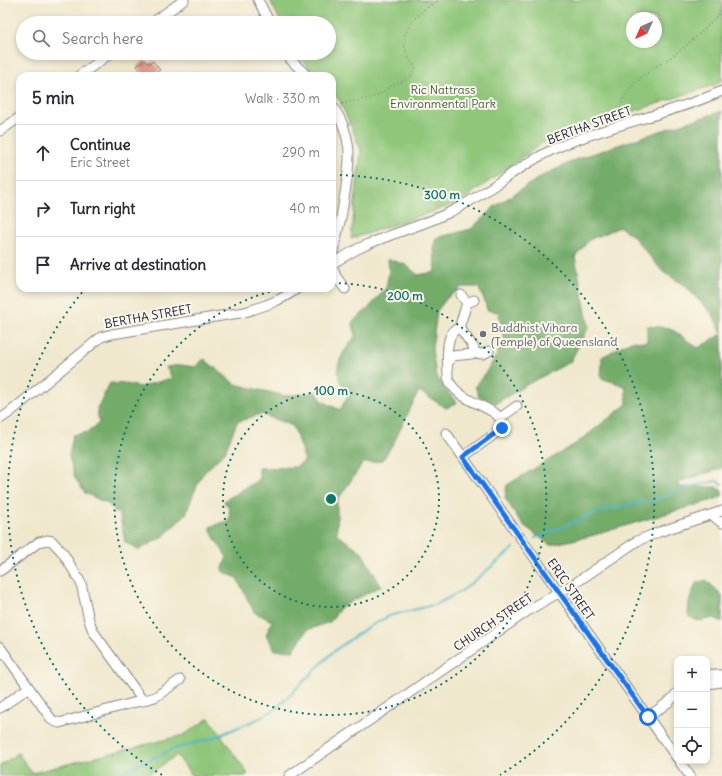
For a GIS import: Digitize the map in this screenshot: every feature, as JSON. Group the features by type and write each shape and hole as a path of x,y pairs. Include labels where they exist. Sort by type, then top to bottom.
{"street":[{"path":"162,16 184,0"},
{"path":"258,0 266,16"},
{"path":"88,72 102,60"},
{"path":"291,60 303,72"},
{"name":"BERTHA STREET","path":"336,261 350,252 365,245 449,213 555,148 575,140 689,104 722,91"},
{"path":"336,112 344,127 350,148 350,167 336,237"},
{"path":"0,131 16,120"},
{"path":"336,276 345,289"},
{"name":"BERTHA STREET","path":"0,419 101,337 245,312 278,301 292,292"},
{"path":"461,295 471,302 459,328 453,331 450,336 448,349 448,377 454,390 491,410 500,418 502,424 500,430 463,457"},
{"path":"459,328 474,348 474,352"},
{"path":"448,363 452,356 472,354 474,352 482,354 489,350"},
{"path":"500,418 517,406"},
{"name":"ERIC STREET","path":"446,433 674,754"},
{"name":"CHURCH STREET","path":"289,776 509,624 560,593 637,541 722,511"},
{"path":"712,515 722,522"},
{"path":"0,571 39,542 47,540 52,541 63,553 81,584 93,631 143,701"},
{"path":"0,646 28,688 52,720 59,723 155,697 180,680"},
{"path":"710,674 722,675"},
{"path":"710,684 722,682"},
{"path":"0,708 28,688"},
{"path":"648,717 674,696"},
{"path":"681,764 690,776"}],"path":[{"path":"336,105 370,98 410,78 415,68 406,52 404,44 406,33 413,18 438,0"},
{"path":"616,127 616,117 620,104 634,83 650,70 670,59 689,44 722,11"}],"green space":[{"name":"Ric Nattrass Environmental Park","path":"270,0 722,0 722,80 714,85 547,140 458,203 351,239 361,150 340,101 336,96 336,72 313,72 302,60 336,60 336,16 278,16"},
{"path":"722,111 722,333 712,314 684,285 663,272 632,235 620,227 589,240 575,257 589,327 570,362 526,385 493,405 479,397 475,386 493,362 500,347 503,334 498,312 487,310 484,299 478,287 462,287 447,298 437,311 432,349 436,375 457,403 446,408 419,391 394,442 382,461 363,463 337,501 337,535 361,551 381,586 341,607 330,622 307,630 293,651 275,650 266,635 272,621 254,612 237,578 222,571 227,557 214,537 210,527 230,520 229,508 224,501 260,479 258,468 295,467 305,461 293,426 261,414 237,422 225,452 202,475 186,514 163,537 138,550 125,542 120,516 108,504 85,493 75,478 69,456 73,435 88,432 99,423 97,409 110,383 140,387 172,378 166,367 181,365 195,367 204,359 235,384 285,396 317,392 322,401 340,410 349,394 340,381 338,374 339,362 356,335 352,322 368,309 386,288 389,272 388,259 406,265 418,275 435,272 434,245 436,238 471,229 494,207 542,176 577,159"},
{"path":"647,326 670,328 698,348 722,334 722,468 681,481 677,487 716,487 722,491 722,496 591,536 550,545 522,524 505,498 507,485 577,443 627,404 625,386 601,378 602,357 631,341 647,342"},
{"path":"706,580 722,595 722,622 714,618 698,621 688,616 689,602 696,583"},
{"path":"209,718 248,774 245,776 192,776 177,755 146,776 0,776 0,766 18,753 32,773 184,735"}],"building":[{"path":"145,60 148,64 153,61 160,70 157,72 142,72 137,66"}],"waterway":[{"path":"535,538 604,510 657,499 697,485 716,481 722,484"},
{"path":"112,776 174,749 213,738 258,719 277,708 334,651 365,629 389,616 437,604 463,590 514,548"}],"place":[{"name":"Buddhist Vihara (Temple) of Queensland","path":"483,334"}],"route":[{"path":"502,428 463,457 648,717"}]}
